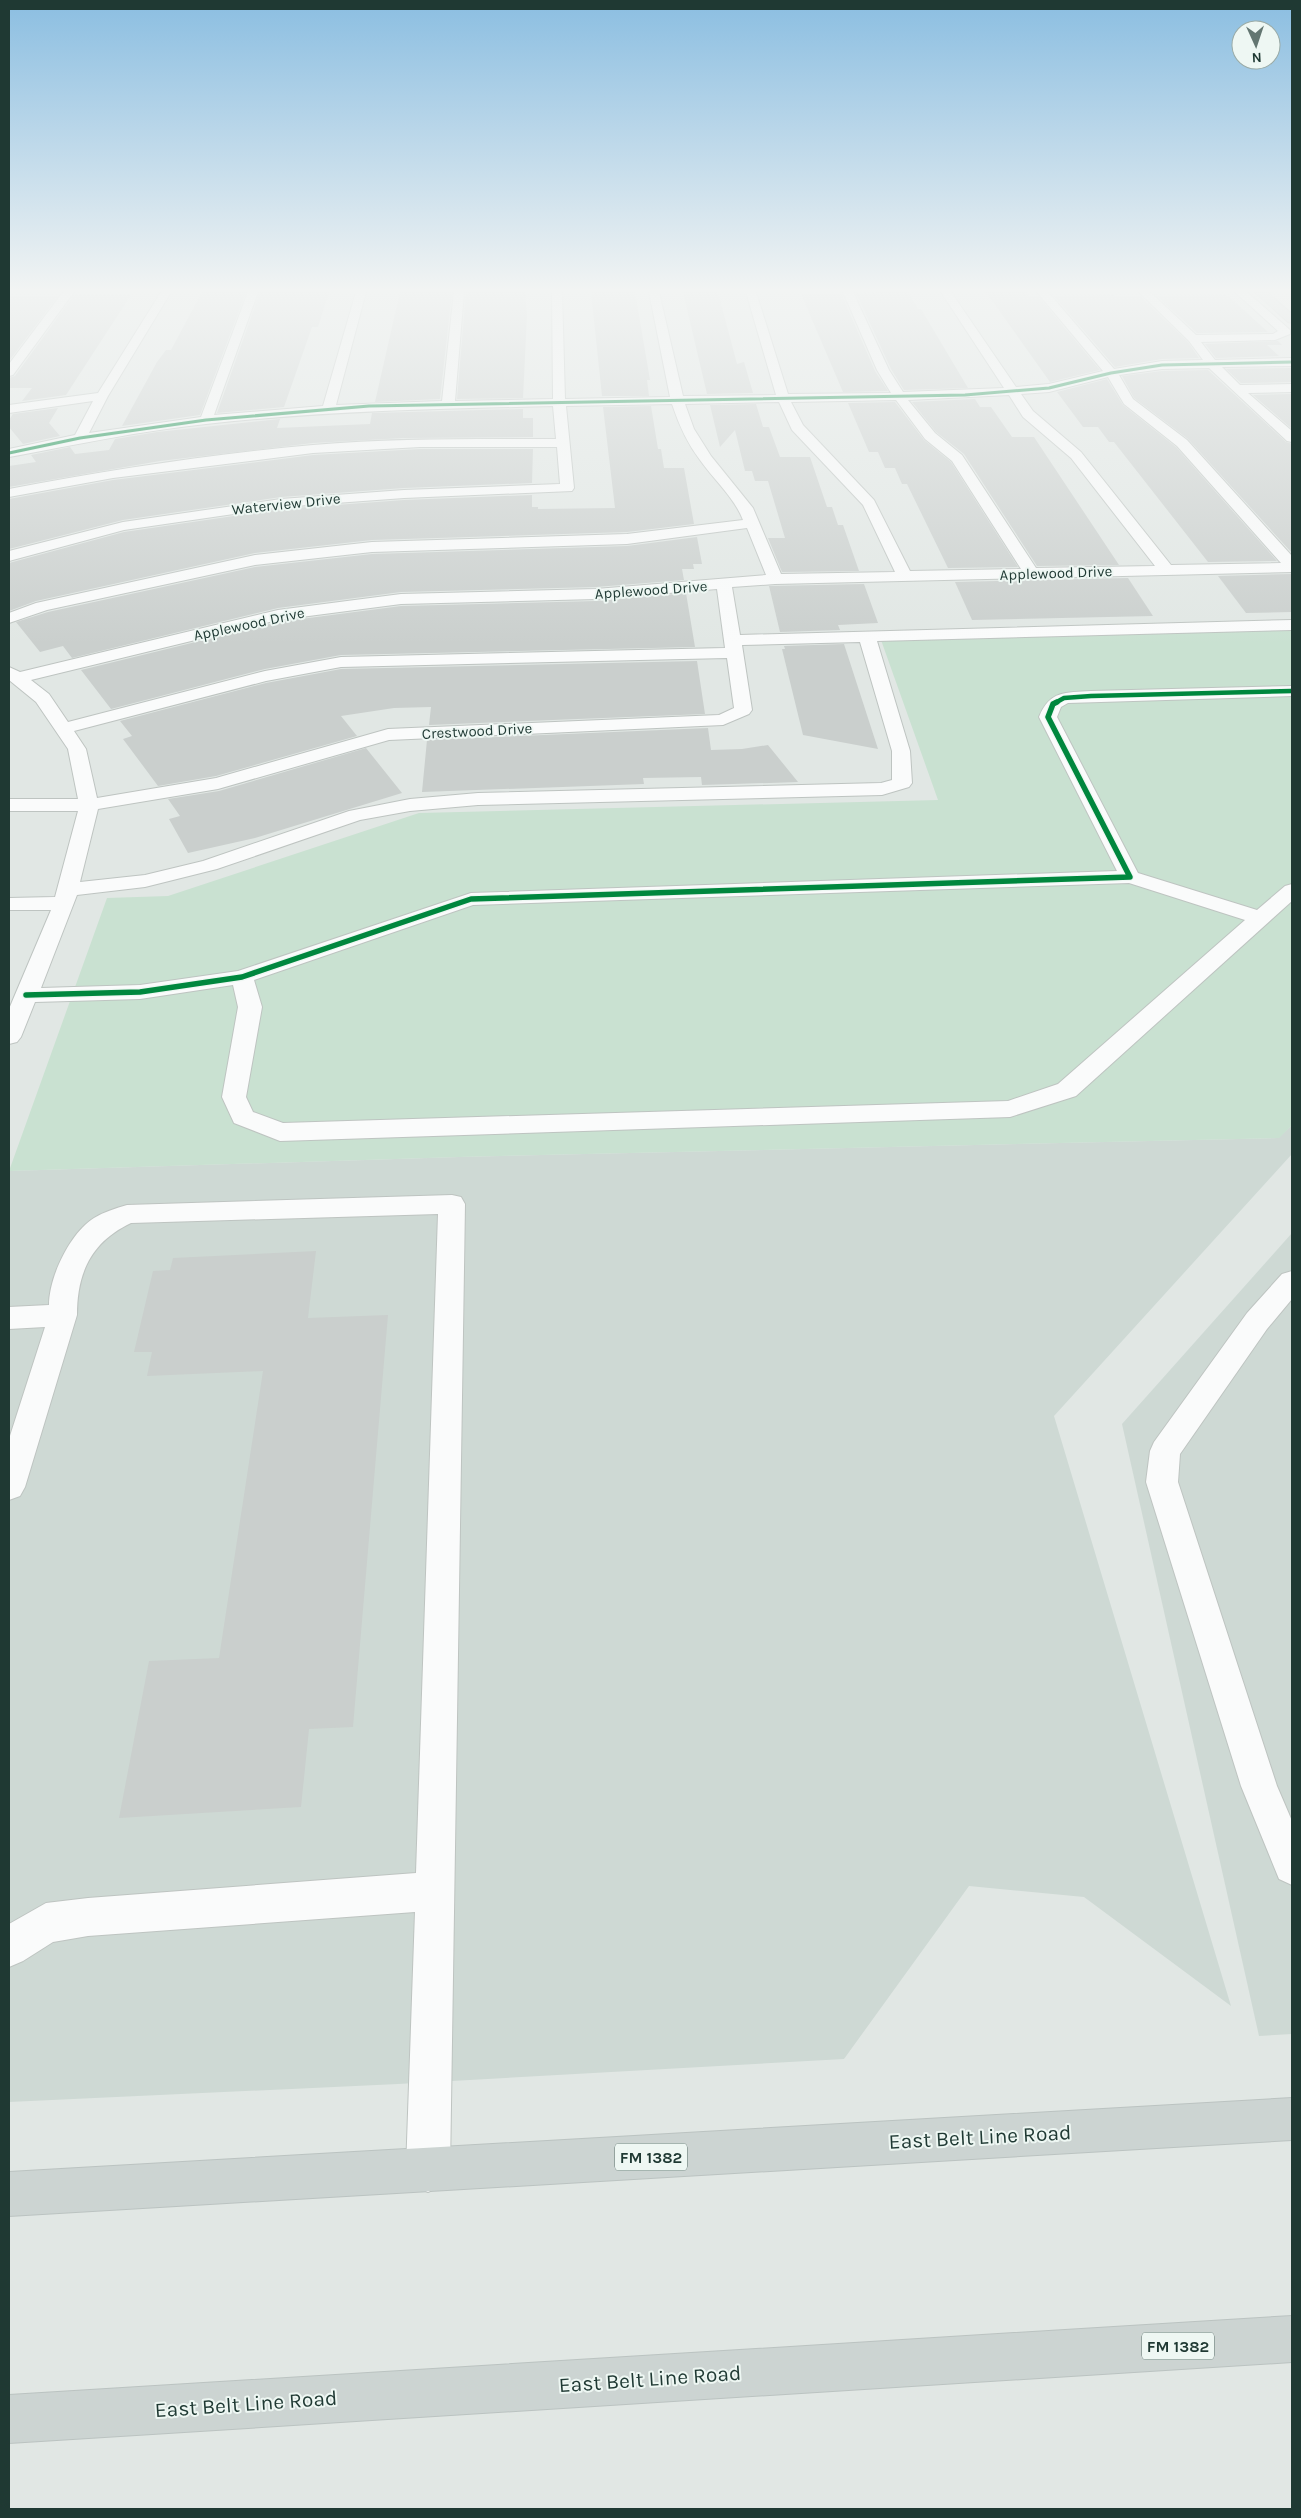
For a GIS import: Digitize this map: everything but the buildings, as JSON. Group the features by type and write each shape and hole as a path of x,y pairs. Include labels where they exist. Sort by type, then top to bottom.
{"main road":[{"name":"East Belt Line Road","path":"9,2194 1292,2119"},
{"name":"East Belt Line Road","path":"9,2419 1292,2339"}],"street":[{"path":"80,438 95,410"},
{"path":"206,420 210,410"},
{"path":"9,452 80,438 206,420 323,410"},
{"path":"9,493 113,474 313,449 420,443 561,443 559,410"},
{"path":"680,410 687,429 705,458 746,508 774,579"},
{"path":"789,410 797,427 869,503 905,576"},
{"path":"908,410 930,436 957,458 1032,574"},
{"path":"1025,410 1076,455 1166,569"},
{"path":"1139,410 1182,443 1292,566"},
{"path":"1260,410 1292,438"},
{"name":"Waterview Drive","path":"9,556 123,526 281,503 404,494 567,488 561,443"},
{"path":"9,618 42,606 255,560 372,547 627,539 752,523"},
{"name":"Applewood Drive","path":"13,675 278,615 401,599 596,594 774,579 1292,566"},
{"name":"Crestwood Drive","path":"89,805 218,783 388,735 723,720 743,710 724,584"},
{"path":"62,729 265,676 341,662 733,646 868,637 1292,625"},
{"path":"9,904 66,896 145,881 210,865 356,815 410,805 478,799 882,789 902,783 902,751 868,637"},
{"path":"9,1037 18,1005 66,896 89,805 77,749 43,698 13,675"},
{"path":"1130,877 1048,717 1053,704 1064,698 1091,696 1292,691"},
{"path":"9,805 89,805"},
{"path":"18,1005 140,992 242,977 471,900 1130,877 1260,918"},
{"path":"242,977 250,1008 234,1096 243,1117 280,1132 1010,1109 1067,1090 1292,890"},
{"path":"9,1487 63,1315 63,1290 80,1249 103,1224 127,1214 452,1204 428,2170"},
{"path":"1292,1281 1257,1321 1165,1451 1162,1482 1259,1786 1292,1866"},
{"path":"9,1318 63,1315"},
{"path":"9,1947 46,1923 88,1917 435,1891"}],"shaded area":[{"path":"1292,1125 1292,1154 1054,1416 1231,2006 1084,1897 969,1886 844,2059 398,2084 9,2102 9,1171 459,1157 1278,1138"},
{"path":"1292,1233 1292,2034 1259,2036 1122,1424"}],"green space":[{"path":"1292,629 1292,1125 1279,1138 459,1157 9,1171 107,898 168,896 419,813 938,800 881,640"}],"cycle path":[{"path":"9,453 80,438 206,420 328,410"},
{"path":"26,995 140,992 242,977 471,899 1130,877 1048,717 1053,704 1064,698 1091,696 1292,691"}]}
